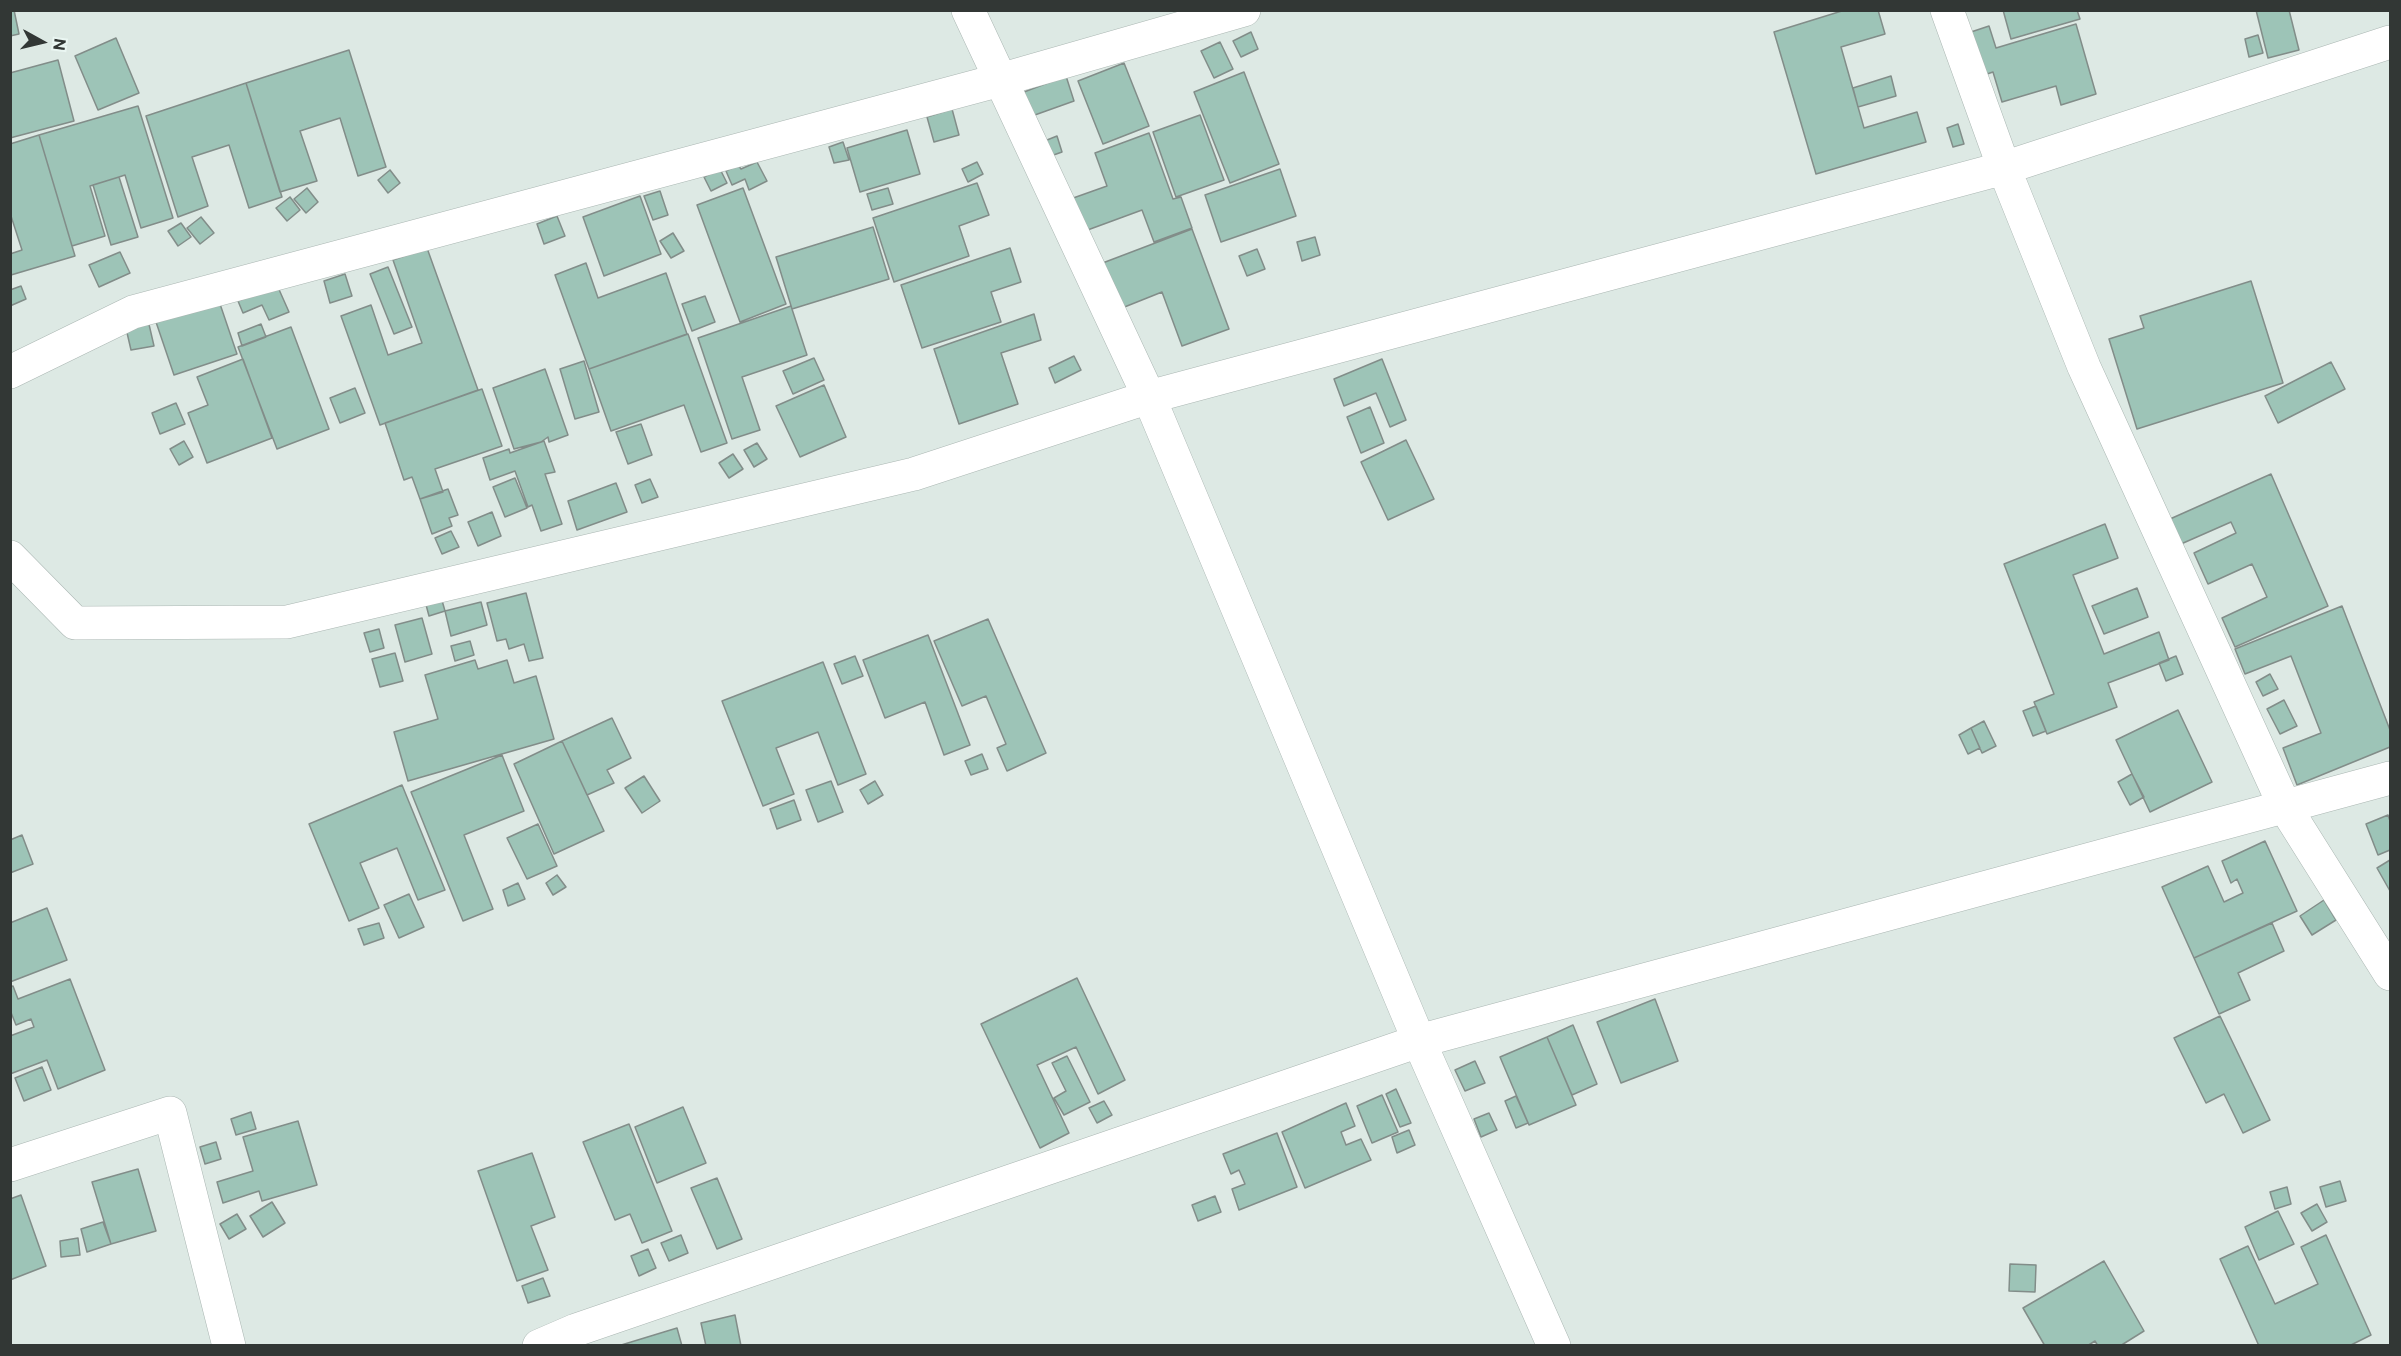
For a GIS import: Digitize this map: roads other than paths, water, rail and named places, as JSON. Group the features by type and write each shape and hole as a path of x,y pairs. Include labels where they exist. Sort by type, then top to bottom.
{"street":[{"path":"968,10 1149,397 1419,1041 1554,1346"},
{"path":"10,372 133,312 1000,80 1244,10"},
{"path":"1947,10 2004,168 2084,367 2285,807 2391,974"},
{"path":"10,557 75,623 287,622 914,474 1149,397 2004,168 2391,42"},
{"path":"539,1346 579,1338 1419,1041 2391,778"},
{"path":"10,1165 170,1113 229,1346"}]}
